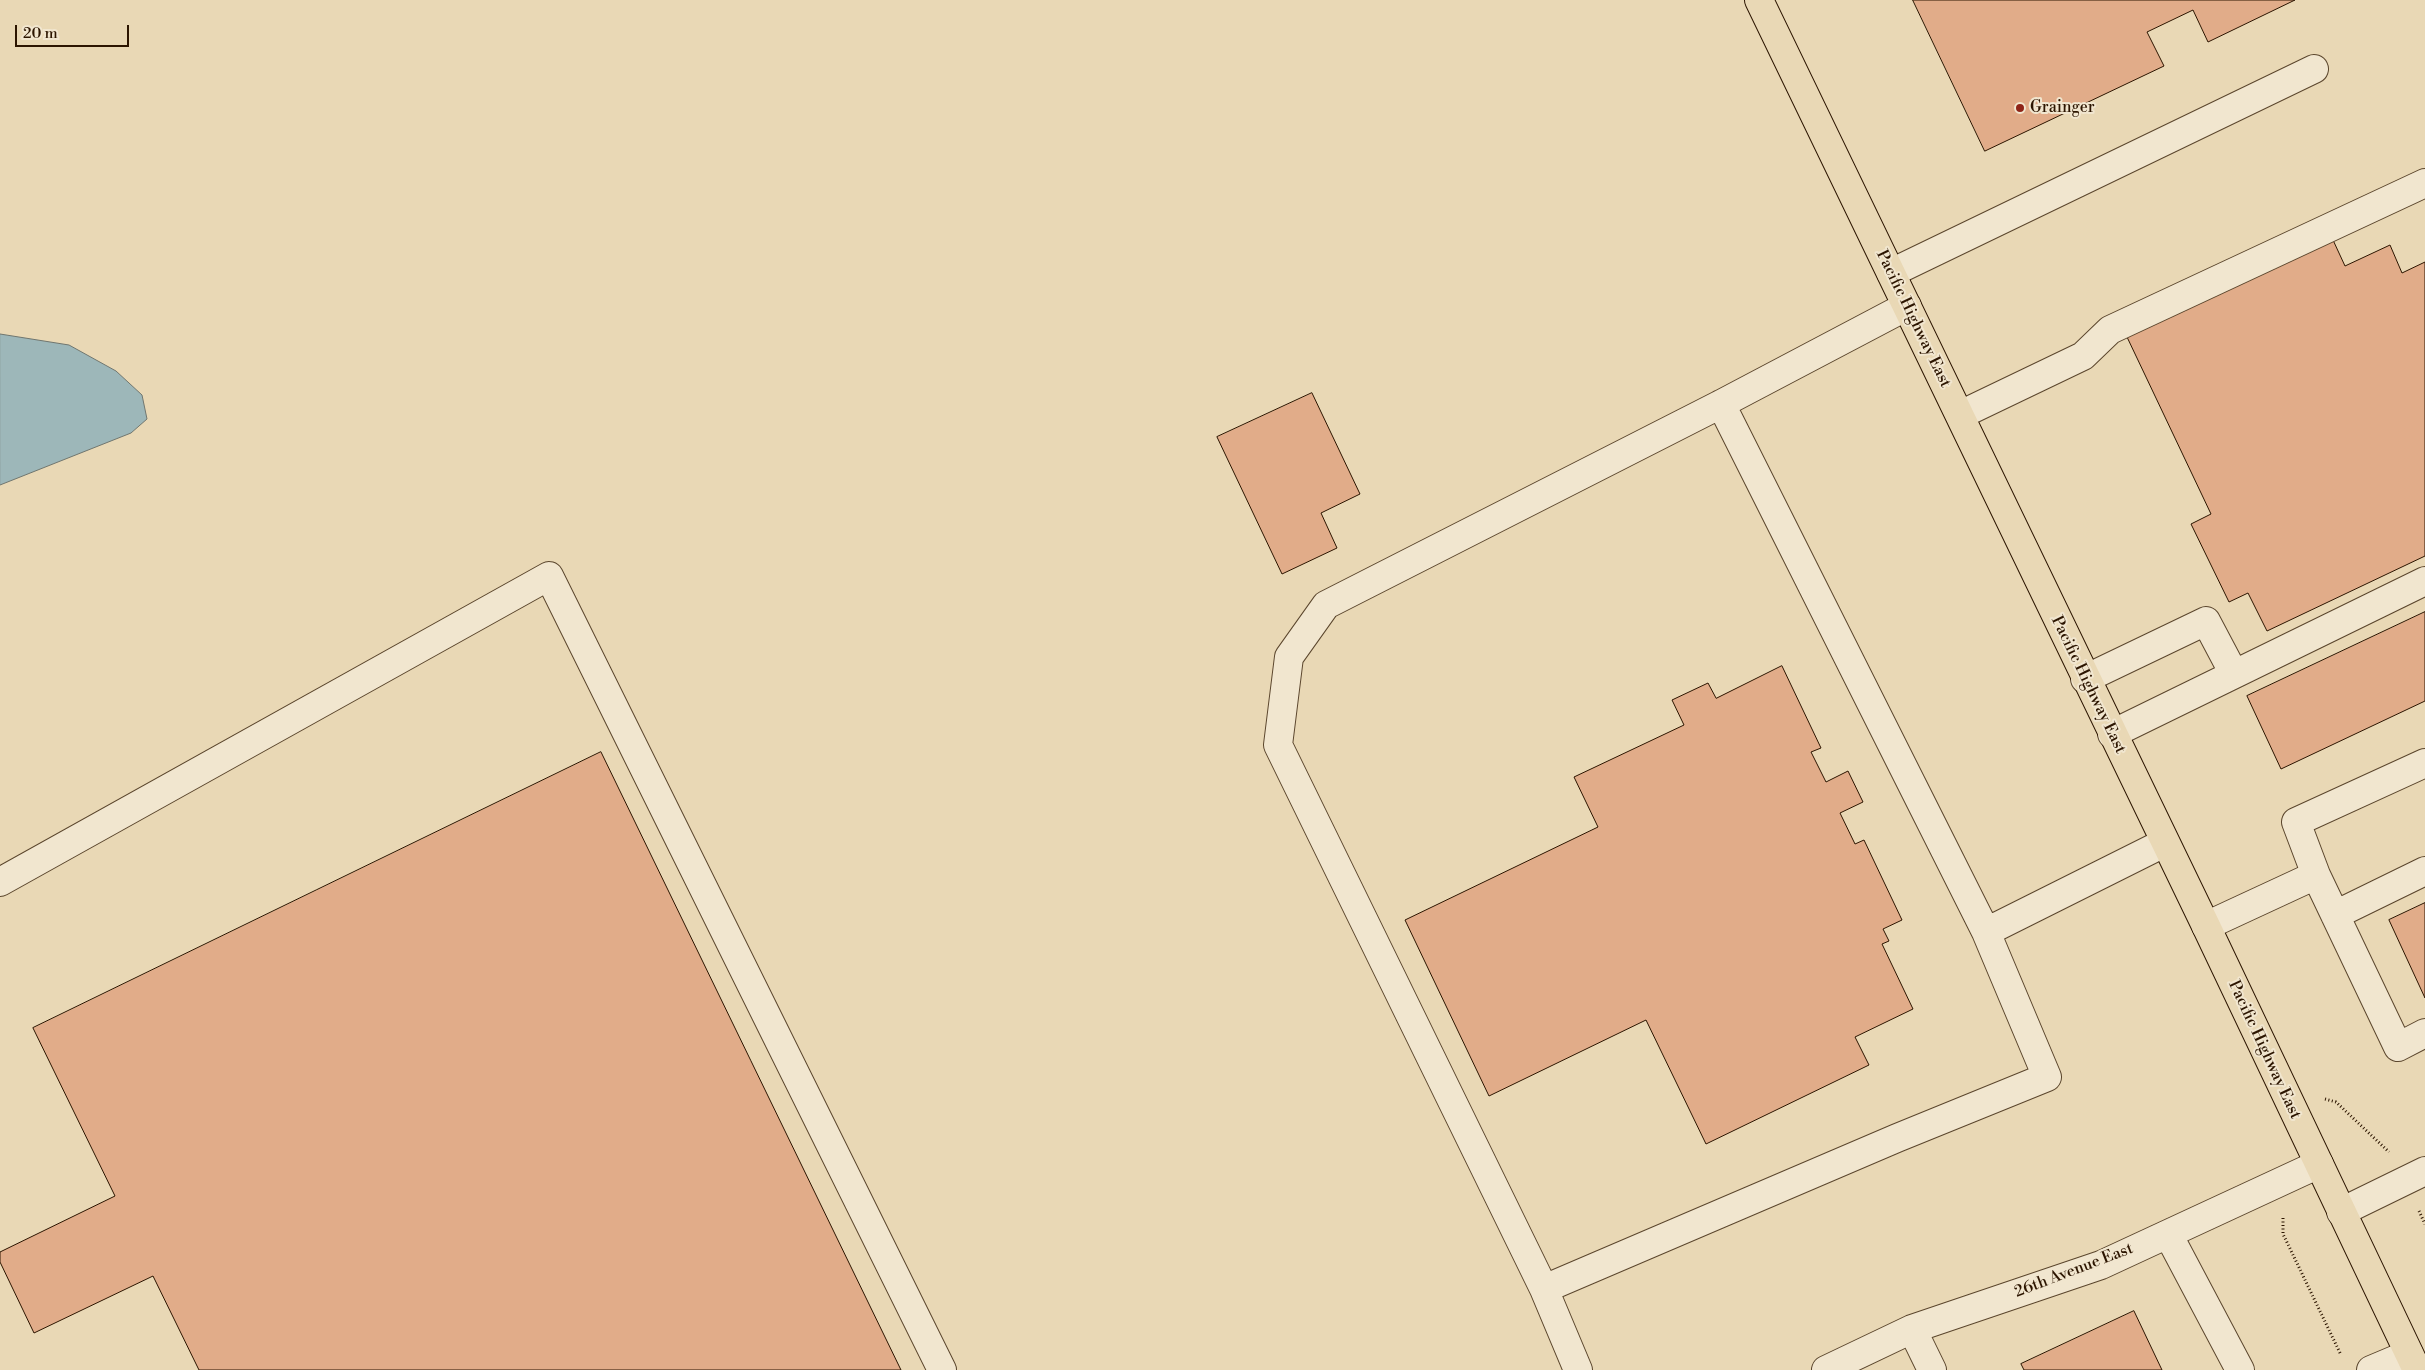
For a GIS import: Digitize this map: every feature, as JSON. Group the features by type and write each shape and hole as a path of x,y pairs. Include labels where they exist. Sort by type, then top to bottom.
{"main road":[{"name":"Pacific Highway East","path":"1759,0 2164,843 2206,926 2413,1362"}],"street":[{"path":"1891,273 2314,69"},
{"path":"1960,415 2083,356 2110,330 2425,183"},
{"path":"1578,1370 1544,1289 1278,745 1289,657 1326,605 1721,404 1907,306"},
{"path":"1544,1289 1879,1146 2047,1078 1986,932 1721,404"},
{"path":"0,882 549,576 942,1370"},
{"path":"2112,734 2425,581"},
{"path":"2085,679 2206,621 2234,674"},
{"path":"2425,764 2296,822 2316,875 2398,1047 2425,1033"},
{"path":"1986,932 2164,843"},
{"path":"2335,915 2425,872"},
{"path":"2206,926 2316,875"},
{"name":"26th Avenue East","path":"1826,1370 1912,1329 2101,1265 2319,1164"},
{"path":"2342,1212 2425,1171"},
{"path":"2168,1234 2240,1370"},
{"path":"1912,1329 1932,1370"},
{"path":"2371,1370 2413,1362"}],"path":[{"path":"2283,1088 2336,1102 2392,1155"},
{"path":"2282,1181 2283,1234 2344,1362"}],"water":[{"path":"0,334 69,345 116,371 142,395 147,419 131,433 0,485"}],"building":[{"name":"Grainger","path":"1913,0 2295,0 2208,42 2193,10 2147,32 2164,66 1985,151"},
{"path":"2333,240 2345,266 2390,245 2402,273 2425,262 2425,556 2267,631 2248,593 2229,602 2191,524 2211,514 2127,337"},
{"path":"1312,393 1360,494 1321,513 1337,548 1282,574 1217,437"},
{"path":"2425,612 2425,701 2281,769 2247,696"},
{"path":"1782,666 1821,748 1811,752 1826,782 1848,771 1863,802 1840,813 1855,844 1864,840 1902,920 1883,929 1889,941 1882,944 1913,1009 1855,1037 1869,1065 1706,1144 1646,1020 1489,1096 1405,920 1598,827 1574,777 1684,725 1672,700 1708,683 1716,698"},
{"path":"601,752 901,1370 199,1370 153,1276 34,1333 0,1262 0,1252 115,1196 33,1028"},
{"path":"2425,903 2425,998 2389,920"},
{"path":"2134,1311 2162,1370 2024,1370 2021,1364"}],"place":[{"name":"Grainger","path":"2020,108"}]}
